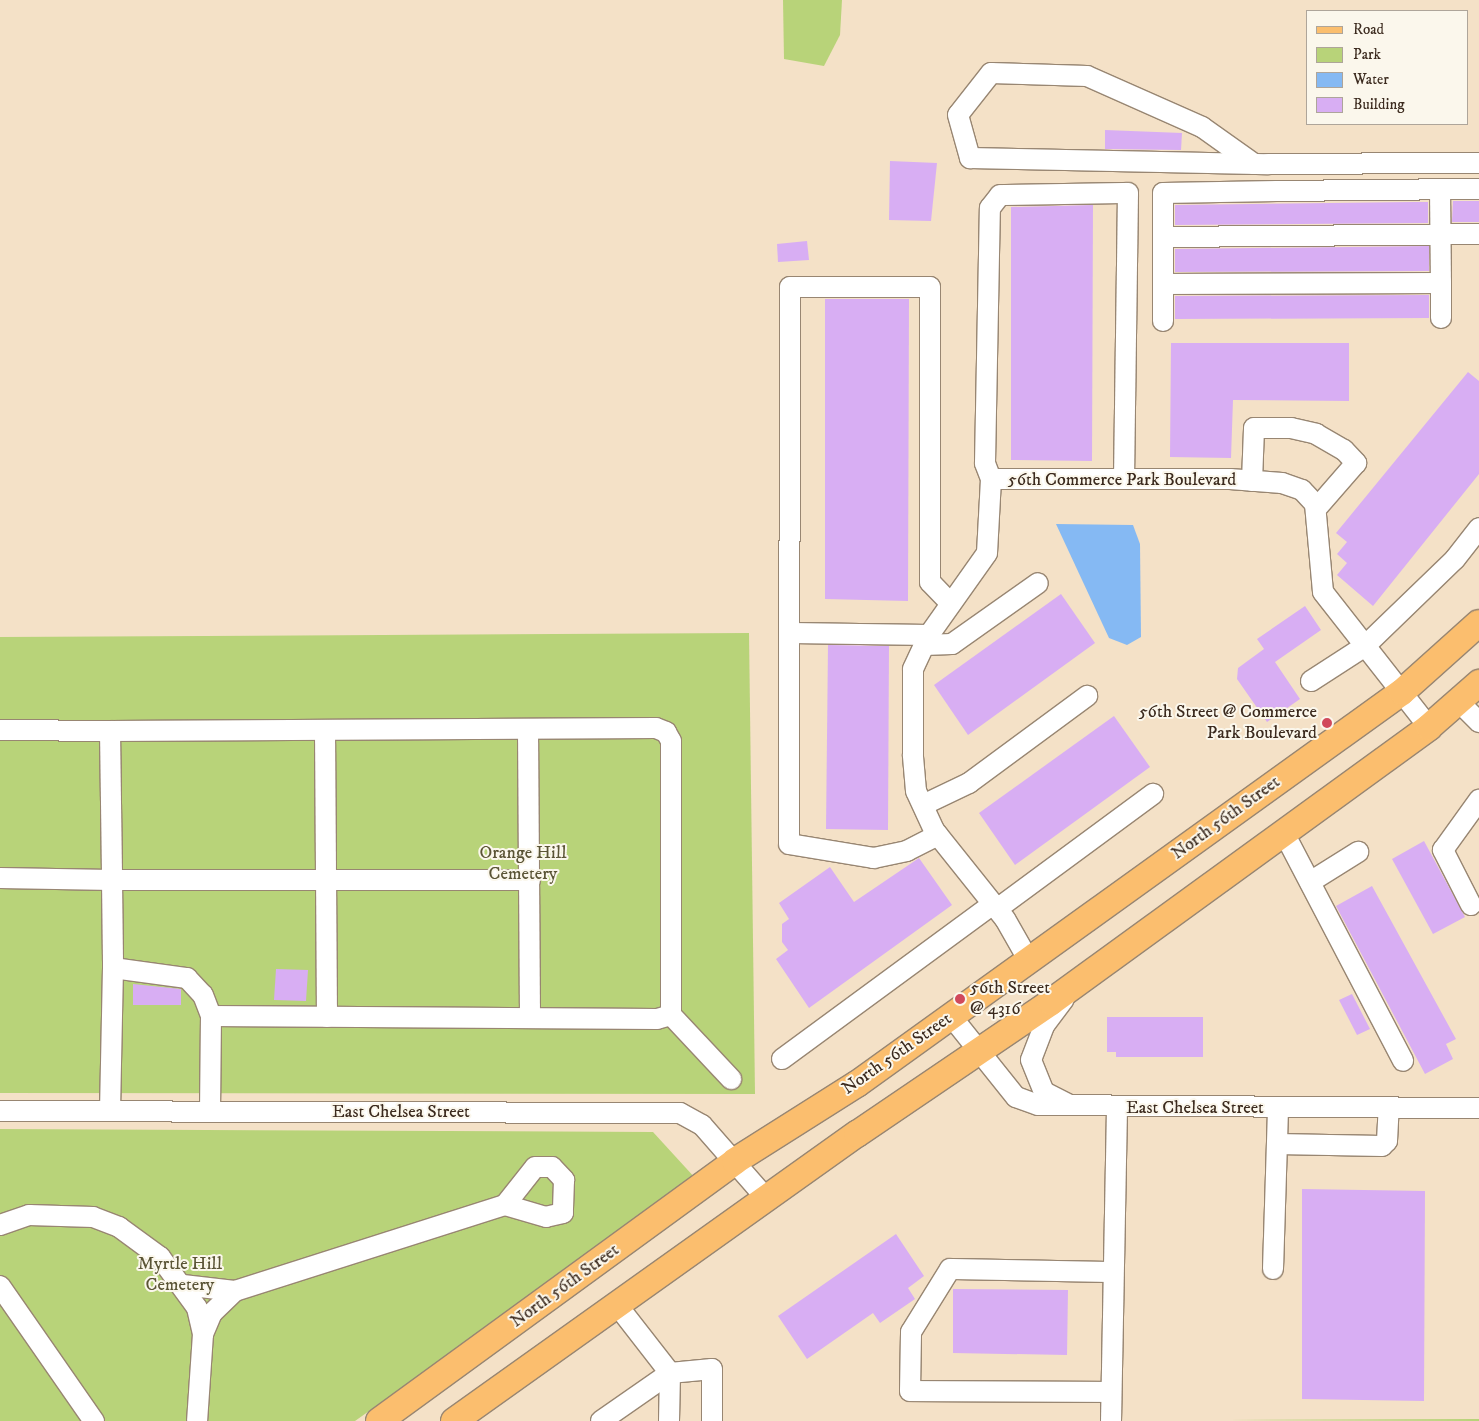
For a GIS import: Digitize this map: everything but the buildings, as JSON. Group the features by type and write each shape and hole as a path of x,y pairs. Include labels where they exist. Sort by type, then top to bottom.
{"main road":[{"name":"North 56th Street","path":"379,1421 735,1162 951,1016 1402,692 1479,623"},
{"path":"454,1421 766,1198 1072,987 1429,727 1479,683"},
{"path":"409,1421 496,1356 514,1323"}],"street":[{"path":"1254,164 1202,127 1087,76 991,73 958,115 970,158 1254,164 1479,163"},
{"path":"1163,321 1163,193 1479,189"},
{"path":"1440,190 1441,318"},
{"path":"991,479 985,463 990,208 1000,194 1128,193 1124,479"},
{"path":"1163,237 1479,234"},
{"path":"1163,284 1441,283"},
{"path":"938,835 907,851 874,858 789,844 791,633 790,287 930,288 930,582 951,604"},
{"path":"1252,480 1254,428 1291,428 1316,434 1344,450 1356,463 1316,509 1323,592 1429,727"},
{"name":"56th Commerce Park Boulevard","path":"1028,961 995,906 938,835 916,791 913,754 913,670 926,640 987,553 991,479 1252,480 1282,483 1302,490 1316,509"},
{"path":"1311,681 1365,646 1455,559 1479,528"},
{"path":"791,633 926,640 952,644 1038,583"},
{"path":"923,804 969,783 1087,696"},
{"path":"1458,701 1479,722"},
{"path":"0,730 656,728 671,741 672,1015 732,1079"},
{"path":"528,729 530,1017"},
{"path":"110,730 113,968 110,1111"},
{"path":"325,730 327,1017"},
{"path":"782,1059 1154,794"},
{"path":"1471,905 1442,850 1479,800"},
{"path":"1284,833 1403,1061"},
{"path":"1310,882 1358,852"},
{"path":"0,878 112,880 530,880"},
{"path":"113,968 187,978 203,995 211,1016 210,1111"},
{"path":"1072,987 1044,1026 1031,1060 1044,1092 1080,1107"},
{"path":"211,1016 658,1019 672,1015"},
{"name":"East Chelsea Street","path":"951,1016 977,1052 1025,1102 1117,1108 1479,1108"},
{"path":"1111,1421 1112,1272 1117,1108"},
{"path":"1273,1269 1278,1108"},
{"path":"1277,1144 1382,1146 1387,1141 1389,1108"},
{"name":"East Chelsea Street","path":"0,1111 680,1113 702,1125 766,1198"},
{"path":"184,1285 235,1291 505,1205"},
{"path":"0,1225 29,1215 93,1217 119,1228 160,1257 184,1285 197,1308 203,1334 197,1421"},
{"path":"1112,1272 950,1269 911,1332 910,1391 1112,1392"},
{"path":"0,1286 94,1421"},
{"path":"203,1334 212,1313 235,1291"},
{"path":"617,1305 670,1373 669,1421"},
{"path":"601,1421 670,1373 712,1369 712,1421"}],"green space":[{"path":"783,0 842,0 840,35 824,66 784,59"},
{"name":"Orange Hill Cemetery","path":"749,633 755,1094 0,1093 0,637"},
{"name":"Myrtle Hill Cemetery","path":"0,1129 653,1132 696,1179 355,1421 0,1421"},
{"path":"1479,1419 1479,1421 1228,1420"}],"water":[{"path":"1056,524 1133,525 1140,544 1141,637 1127,645 1109,638"}],"place":[{"name":"56th Street @ Commerce Park Boulevard","path":"1327,723"},
{"name":"56th Street @ 4316","path":"960,999"}]}
